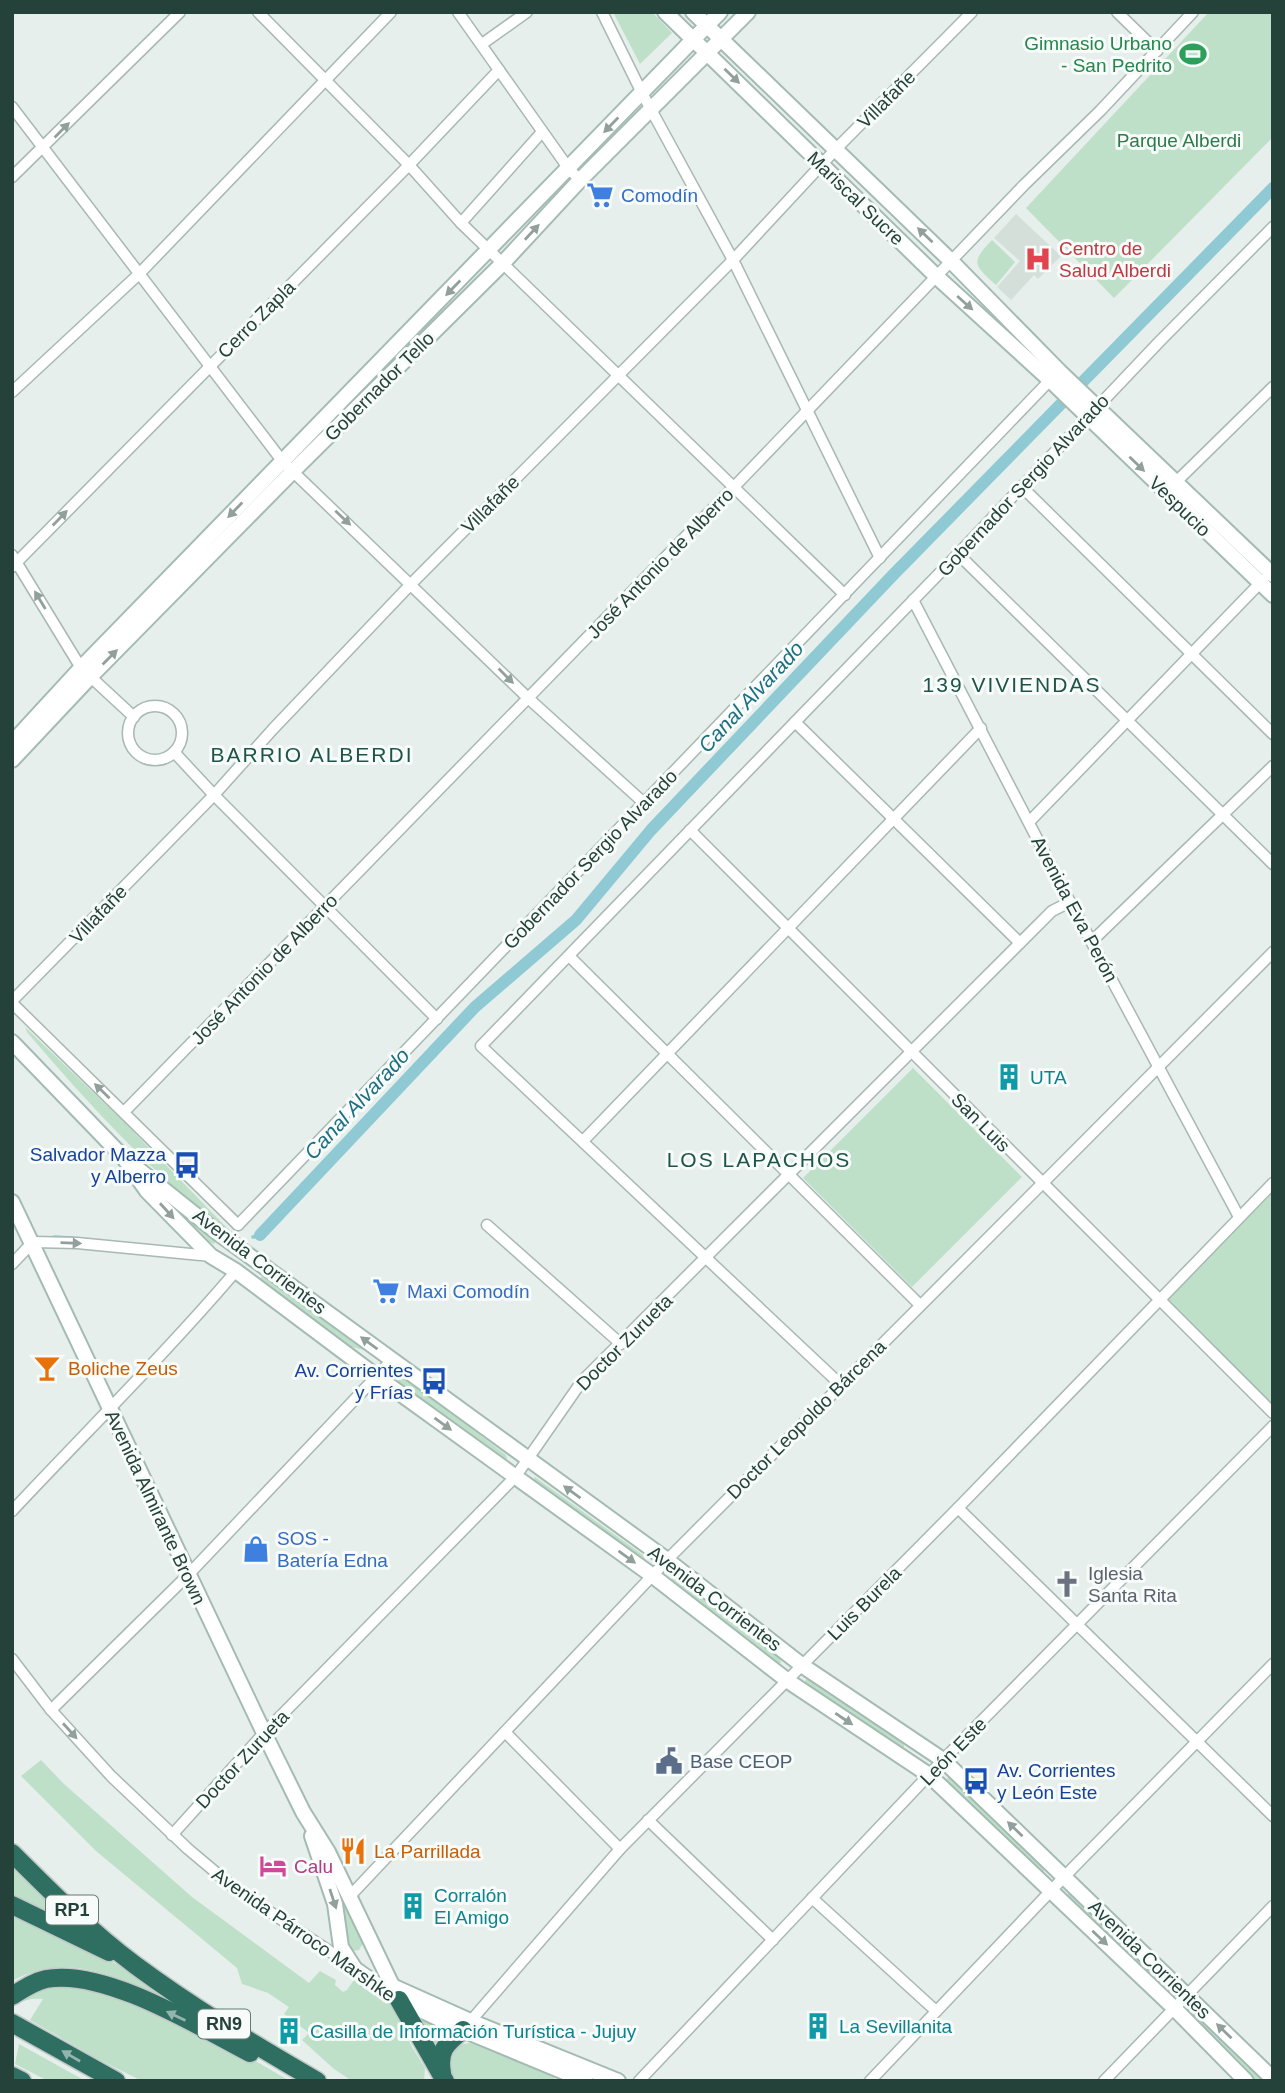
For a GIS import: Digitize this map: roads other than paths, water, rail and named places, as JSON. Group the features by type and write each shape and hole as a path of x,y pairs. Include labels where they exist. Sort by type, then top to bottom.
{"highway":[{"name":"RP1","path":"12,1853 73,1912 134,1964"},
{"name":"RN9","path":"12,1905 134,1964 317,2081"},
{"path":"12,1996 29,1985 46,1979 97,1982 155,2005 302,2081"},
{"path":"396,1993 443,2079"},
{"path":"443,2079 439,2061 441,2053 467,2025"},
{"path":"19,2027 116,2081"},
{"path":"12,2076 22,2081"}],"street":[{"path":"12,177 180,12"},
{"path":"258,12 409,165 461,223 845,595"},
{"path":"12,392 139,274 391,12"},
{"path":"458,12 542,132 580,180"},
{"path":"482,44 527,12"},
{"path":"602,12 642,93 733,260 880,558"},
{"name":"Mariscal Sucre","path":"665,12 936,276 1054,375"},
{"name":"Mariscal Sucre","path":"693,12 951,261 1054,375"},
{"name":"Gobernador Tello","path":"12,743 85,673 288,466 489,250 720,12"},
{"name":"Gobernador Tello","path":"288,466 503,263 651,107 748,12"},
{"name":"Villafañe","path":"12,1002 214,795 412,583 733,260 836,149 972,12"},
{"path":"1117,12 1157,51"},
{"name":"José Antonio de Alberro","path":"124,1112 1193,12"},
{"name":"Cerro Zapla","path":"14,561 409,165 499,70"},
{"path":"12,107 288,466 528,698 644,803"},
{"path":"461,223 542,132"},
{"name":"Gobernador Sergio Alvarado","path":"583,1141 481,1046 570,957 1273,227"},
{"path":"1054,375 1093,411"},
{"name":"Gobernador Sergio Alvarado","path":"237,1225 1054,375"},
{"path":"1176,482 1273,387"},
{"name":"Vespucio","path":"1093,411 1176,482 1272,572"},
{"name":"Vespucio","path":"1093,411 1273,596"},
{"path":"1022,487 1273,734"},
{"path":"958,554 1273,864"},
{"path":"14,561 85,673 134,717"},
{"path":"1030,821 1272,572"},
{"name":"Avenida Eva Perón","path":"913,600 1070,902 1239,1217"},
{"name":"Gobernador Tello","path":"12,760 85,673"},
{"path":"158,706 174,714 182,729 182,737 174,752 159,760 142,756 135,751 128,734 134,717 140,710 158,706"},
{"path":"795,722 1020,943"},
{"path":"841,1385 583,1141 981,728"},
{"path":"174,752 437,1018"},
{"path":"1093,941 1273,766"},
{"name":"San Luis","path":"690,830 1273,1413"},
{"name":"Doctor Zurueta","path":"172,1835 264,1733 516,1476 582,1381 621,1345 1052,911 1070,902"},
{"name":"Doctor Leopoldo Bárcena","path":"350,1896 667,1560 1273,952"},
{"path":"570,957 920,1305"},
{"path":"12,1002 237,1225 235,1245"},
{"name":"Avenida Corrientes","path":"12,1028 17,1046 124,1158 147,1191 211,1256 236,1271 376,1376 653,1576 788,1681 929,1775 1173,2007 1246,2081"},
{"name":"Avenida Corrientes","path":"124,1158 153,1178 235,1245 667,1560 803,1666 943,1760 1273,2079"},
{"name":"Luis Burela","path":"467,2025 620,1849 958,1508 1273,1183"},
{"name":"Avenida Almirante Brown","path":"12,1202 303,1812"},
{"path":"487,1225 621,1345"},
{"path":"12,1264 33,1242 77,1243 211,1256"},
{"path":"12,1511 109,1407 178,1339 236,1271"},
{"path":"51,1710 188,1575 392,1360"},
{"name":"León Este","path":"639,2081 943,1760 1273,1426"},
{"path":"958,1508 1273,1816"},
{"name":"Avenida Párroco Marshke","path":"12,1659 51,1710 111,1776 172,1835 238,1891 396,1993 586,2081"},
{"path":"870,2081 1065,1876 1273,1664"},
{"path":"505,1732 620,1849"},
{"path":"303,1812 328,1852 396,1993"},
{"path":"303,1812 335,1904 341,1947 355,1969"},
{"path":"648,1821 773,1940"},
{"path":"811,1898 936,2011"},
{"path":"1104,2081 1273,1906"},
{"path":"347,1954 358,1955 364,1952 369,1942 367,1932"},
{"name":"Avenida Párroco Marshke","path":"467,2025 618,2081"}],"waterway":[{"name":"Canal Alvarado","path":"260,1235 475,1007 576,920 651,830 893,575 1273,188"},
{"name":"Canal Alvarado","path":"253,1237 260,1235"},
{"path":"54,1237 73,1238"}],"place":[{"name":"Gimnasio Urbano - San Pedrito","path":"1193,54"},
{"name":"Comodín","path":"600,195"},
{"name":"Centro de Salud Alberdi","path":"1038,259"},
{"name":"UTA","path":"1009,1077"},
{"name":"Salvador Mazza y Alberro","path":"187,1165"},
{"name":"Maxi Comodín","path":"386,1291"},
{"name":"Boliche Zeus","path":"47,1368"},
{"name":"Av. Corrientes y Frías","path":"434,1381"},
{"name":"SOS - Batería Edna","path":"256,1549"},
{"name":"Iglesia Santa Rita","path":"1067,1584"},
{"name":"Base CEOP","path":"669,1761"},
{"name":"Av. Corrientes y León Este","path":"976,1781"},
{"name":"La Parrillada","path":"353,1851"},
{"name":"Calu","path":"273,1866"},
{"name":"Corralón El Amigo","path":"413,1906"},
{"name":"La Sevillanita","path":"818,2026"},
{"name":"Casilla de Información Turística - Jujuy","path":"289,2031"}],"district":[{"name":"139 VIVIENDAS","path":"1012,685"},
{"name":"BARRIO ALBERDI","path":"312,755"},
{"name":"LOS LAPACHOS","path":"759,1160"}],"park label":[{"name":"Parque Alberdi","path":"1179,140"}]}
